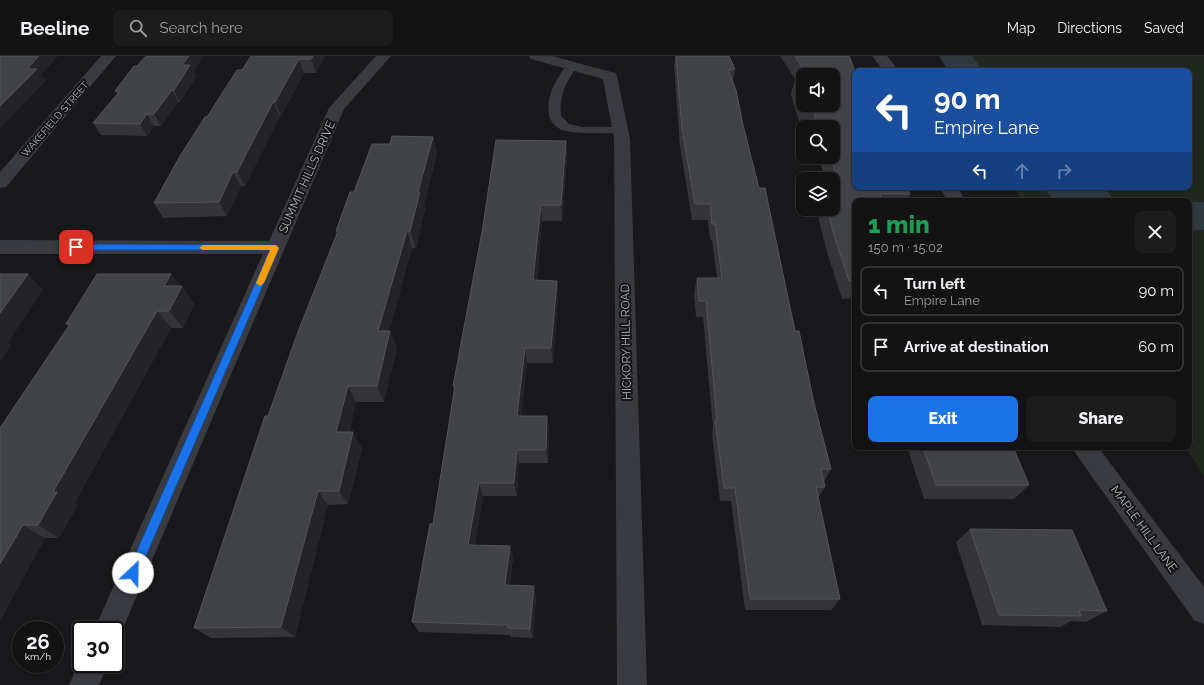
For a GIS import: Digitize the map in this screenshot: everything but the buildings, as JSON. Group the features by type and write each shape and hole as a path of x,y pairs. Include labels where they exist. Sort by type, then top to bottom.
{"street":[{"name":"WAKEFIELD STREET","path":"0,183 109,56"},
{"name":"HICKORY HILL ROAD","path":"536,56 610,76 620,130 622,147 632,685"},
{"path":"879,56 889,68"},
{"name":"SUMMIT HILLS DRIVE","path":"112,621 337,108 385,58"},
{"path":"0,247 276,248"},
{"name":"MAPLE HILL LANE","path":"1086,450 1204,610"},
{"path":"84,685 89,673"}],"lane":[{"path":"572,66 560,81 556,91 553,105 555,117 565,127 582,130 620,130"}],"shaded area":[{"path":"939,56 1204,56 1204,476 1187,450 1192,450 1192,198 1020,198 1015,190 1192,190 1192,68 945,68"}],"waterway":[{"path":"955,56 964,68"},
{"path":"1069,190 1084,198"},
{"path":"1192,216 1204,216"}],"slow traffic":[{"path":"203,248 276,248 260,283"}],"route":[{"path":"76,247 276,248 133,573"}]}
